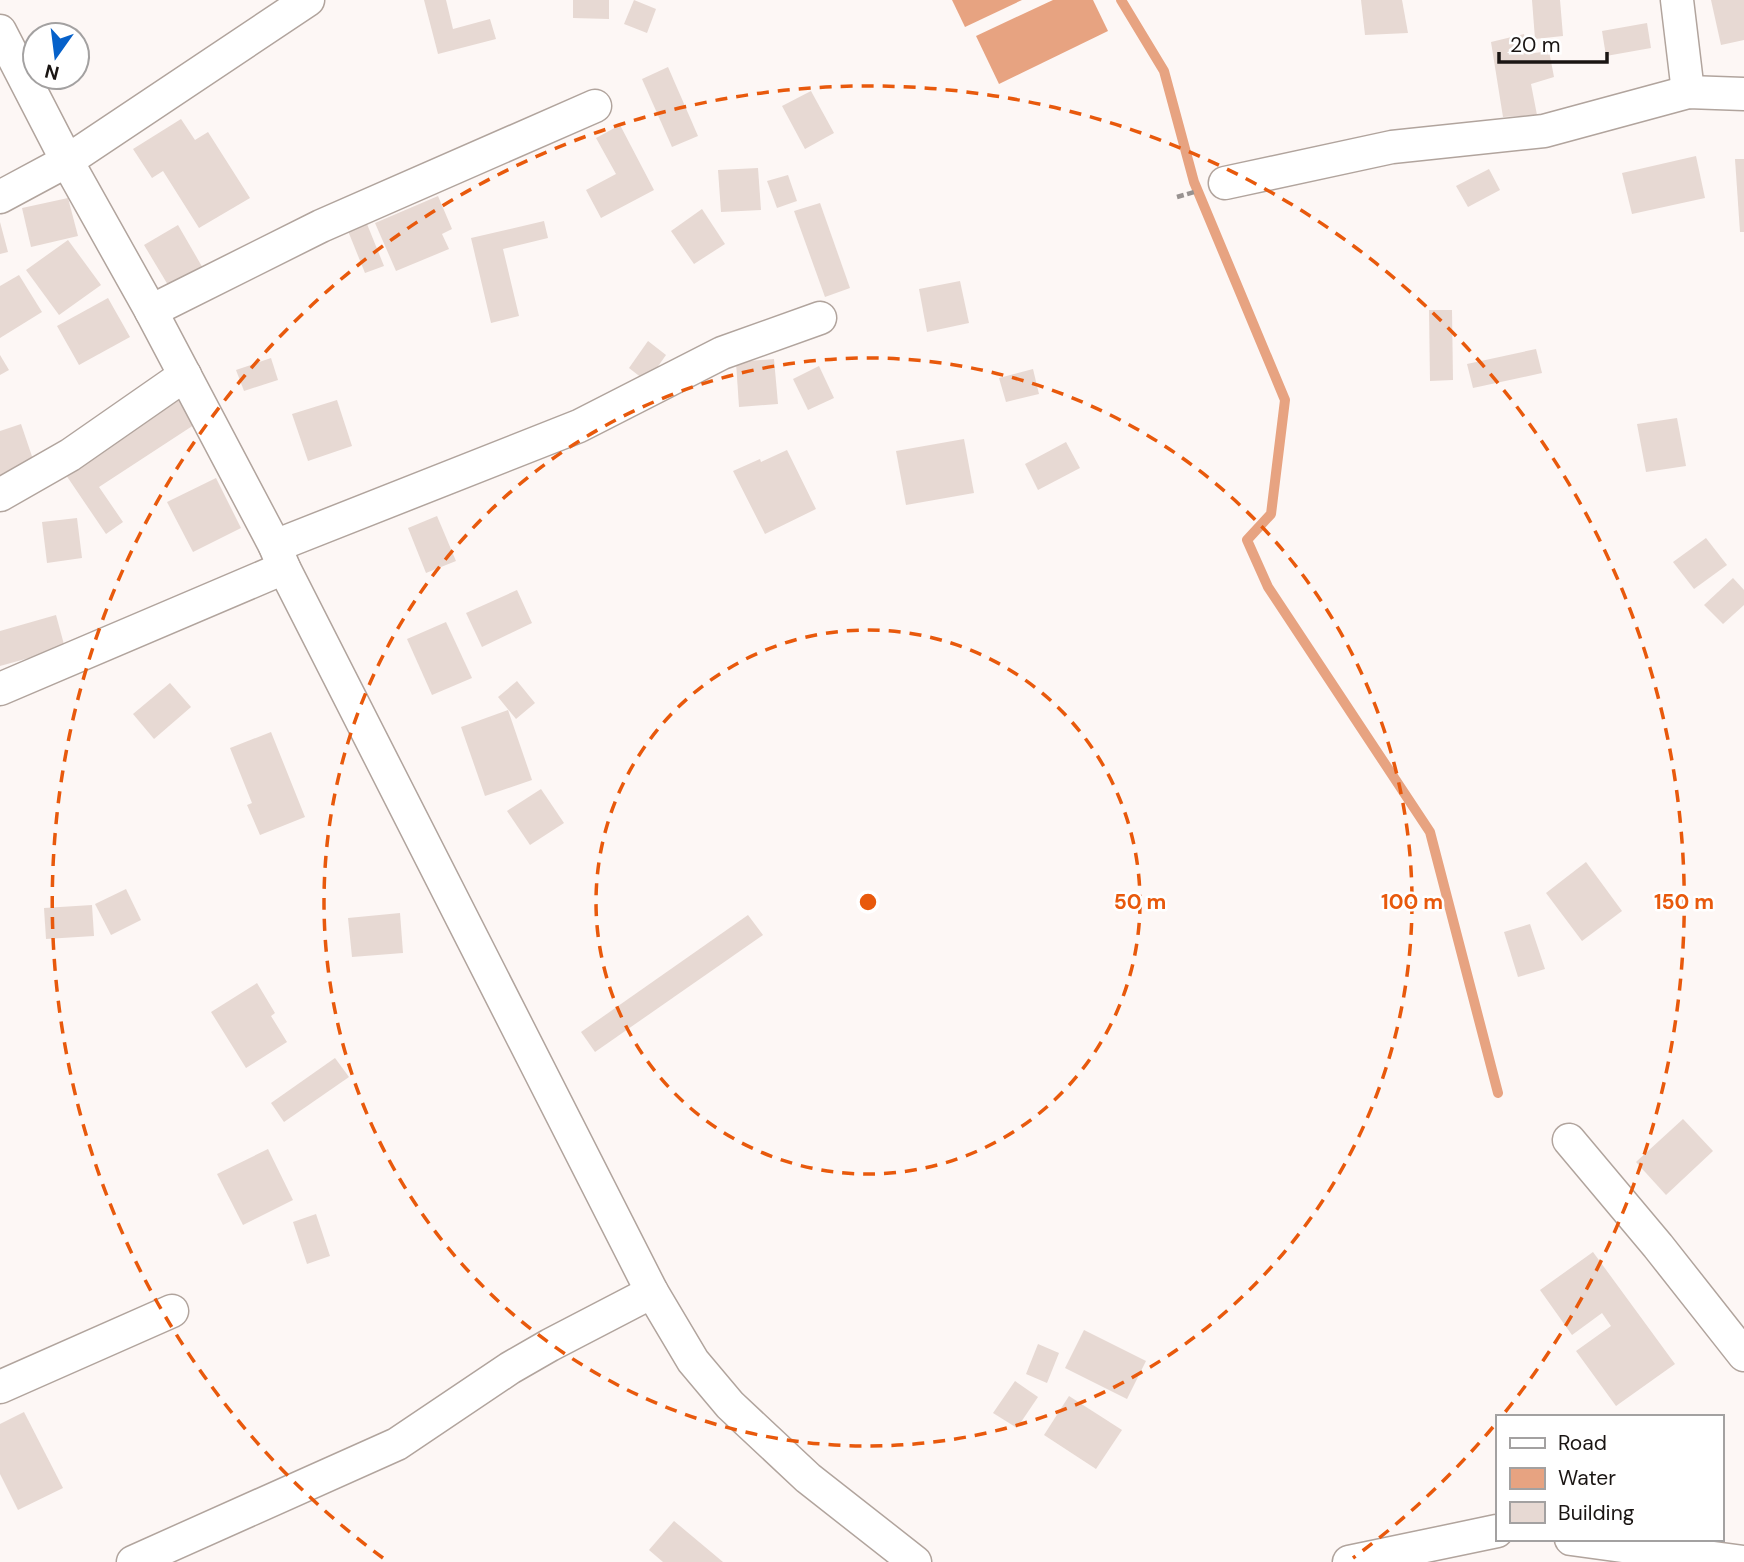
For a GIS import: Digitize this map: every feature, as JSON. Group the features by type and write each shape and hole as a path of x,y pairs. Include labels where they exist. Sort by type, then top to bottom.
{"street":[{"path":"0,197 67,161 308,0"},
{"path":"1677,0 1688,92"},
{"path":"0,31 67,161 185,375 652,1292 693,1361 730,1405 808,1478 915,1562"},
{"path":"1225,183 1392,147 1544,131 1688,92 1744,94"},
{"path":"151,311 321,226 595,106"},
{"path":"0,689 279,557 579,426 722,353 820,318"},
{"path":"0,495 70,455 185,375"},
{"path":"1569,1140 1658,1246 1744,1356"},
{"path":"133,1562 397,1444 510,1368 652,1292"},
{"path":"0,1387 172,1311"},
{"path":"1349,1562 1496,1531"},
{"path":"1586,1541 1742,1562"}],"path":[{"path":"1177,197 1193,193"}],"water":[{"path":"952,0 1022,0 965,27"},
{"path":"1053,0 1093,0 1108,31 999,84 976,36"}],"building":[{"path":"424,0 446,0 453,29 490,19 496,39 438,54"},
{"path":"573,0 609,0 609,19 573,18"},
{"path":"634,0 656,9 647,33 624,24"},
{"path":"1361,0 1402,0 1408,33 1365,35"},
{"path":"1532,0 1560,0 1563,36 1535,39"},
{"path":"1711,0 1744,0 1744,40 1721,45"},
{"path":"1647,23 1651,48 1606,56 1602,31"},
{"path":"1524,34 1527,54 1549,51 1554,77 1531,84 1537,115 1503,117 1491,42"},
{"path":"668,67 698,136 672,147 642,79"},
{"path":"811,91 834,133 805,149 782,106"},
{"path":"181,119 195,140 208,132 250,198 199,228 163,171 152,178 133,149"},
{"path":"620,125 654,190 601,218 586,190 616,174 596,138"},
{"path":"1696,156 1705,198 1632,214 1622,173"},
{"path":"1735,159 1744,159 1744,232 1740,232"},
{"path":"758,168 761,210 721,212 718,170"},
{"path":"1489,169 1500,190 1468,207 1456,186"},
{"path":"788,175 797,201 777,208 767,181"},
{"path":"438,196 452,229 442,234 449,249 396,271 375,223"},
{"path":"68,198 78,236 31,247 22,208"},
{"path":"820,203 850,288 825,297 794,211"},
{"path":"702,209 725,244 694,264 671,231"},
{"path":"544,221 548,238 503,249 519,316 491,323 471,238"},
{"path":"0,222 8,252 0,254"},
{"path":"367,224 384,266 365,273 348,231"},
{"path":"178,225 204,270 171,290 144,245"},
{"path":"68,240 101,285 59,315 26,270"},
{"path":"19,275 42,312 0,338 0,286"},
{"path":"960,281 969,323 927,332 919,289"},
{"path":"108,298 130,337 79,365 57,326"},
{"path":"1429,310 1452,310 1453,380 1430,381"},
{"path":"648,341 666,355 647,382 629,368"},
{"path":"1536,349 1542,373 1473,388 1467,364"},
{"path":"0,355 9,370 0,375"},
{"path":"271,358 278,380 244,391 236,370"},
{"path":"774,359 778,404 739,407 736,362"},
{"path":"819,366 834,398 808,410 793,379"},
{"path":"1033,369 1039,394 1006,402 999,378"},
{"path":"182,396 200,421 99,487 123,522 106,534 66,475"},
{"path":"337,400 352,446 308,461 292,414"},
{"path":"1677,418 1686,466 1646,472 1637,424"},
{"path":"21,424 37,471 0,483 0,431"},
{"path":"964,439 974,493 906,505 896,451"},
{"path":"1066,442 1080,468 1038,490 1025,464"},
{"path":"787,450 816,509 765,534 733,471"},
{"path":"216,478 241,528 193,552 167,502"},
{"path":"437,516 456,561 426,573 408,528"},
{"path":"77,518 82,558 47,563 42,522"},
{"path":"1706,538 1727,565 1694,589 1673,562"},
{"path":"1733,578 1744,590 1744,605 1723,624 1704,605"},
{"path":"517,590 532,623 482,647 466,613"},
{"path":"56,615 65,648 0,666 0,631"},
{"path":"446,622 472,678 432,695 407,639"},
{"path":"517,681 535,703 516,719 498,697"},
{"path":"170,683 191,707 154,739 133,714"},
{"path":"508,710 532,780 485,796 461,727"},
{"path":"271,732 305,817 260,835 247,805 252,803 230,748"},
{"path":"541,789 564,823 530,845 507,811"},
{"path":"1586,862 1622,911 1582,941 1546,893"},
{"path":"126,889 141,920 111,935 95,904"},
{"path":"92,905 94,936 46,939 44,908"},
{"path":"400,913 403,953 352,957 348,918"},
{"path":"748,915 763,935 595,1052 581,1032"},
{"path":"1530,924 1545,969 1518,977 1504,932"},
{"path":"257,983 275,1013 271,1016 287,1042 246,1068 211,1012"},
{"path":"335,1058 349,1077 284,1122 271,1103"},
{"path":"1683,1119 1713,1151 1666,1195 1636,1162"},
{"path":"268,1149 293,1200 243,1225 217,1174"},
{"path":"316,1214 330,1256 307,1264 293,1222"},
{"path":"1593,1252 1675,1364 1616,1406 1576,1351 1611,1326 1602,1313 1572,1335 1540,1290"},
{"path":"1084,1330 1146,1361 1127,1399 1065,1368"},
{"path":"1038,1344 1059,1353 1047,1383 1026,1374"},
{"path":"1015,1381 1038,1397 1017,1428 993,1413"},
{"path":"1069,1396 1122,1430 1096,1469 1044,1435"},
{"path":"24,1412 63,1488 18,1510 0,1474 0,1424"},
{"path":"674,1521 723,1562 663,1562 649,1550"}],"waterway":[{"path":"1121,0 1164,71 1194,182 1285,400 1271,514 1247,540 1268,587 1430,832 1498,1093"}]}
